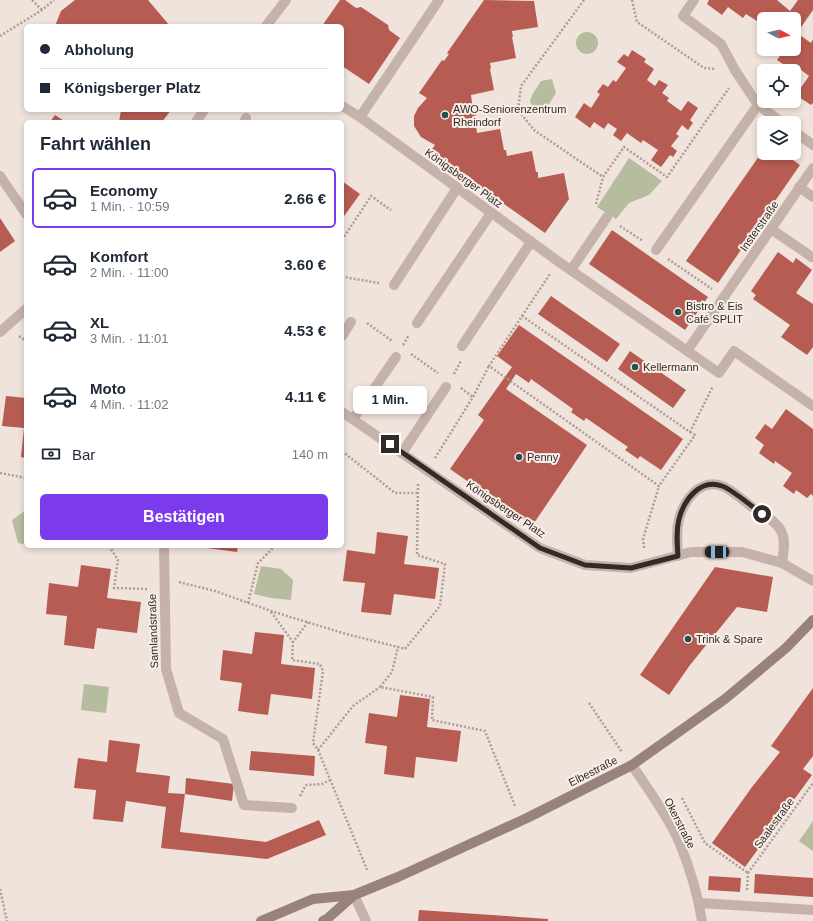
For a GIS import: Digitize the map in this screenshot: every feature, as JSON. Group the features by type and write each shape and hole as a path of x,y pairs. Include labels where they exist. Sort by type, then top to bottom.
{"main road":[{"name":"Elbestraße","path":"261,921 313,899 354,895 522,820 632,765 725,699 786,648 813,620"},
{"name":"Elbestraße","path":"323,921 354,895"}],"street":[{"path":"268,24 286,0"},
{"path":"360,117 439,0"},
{"path":"694,0 683,16 722,44 737,72 757,103"},
{"path":"656,250 757,106"},
{"name":"Königsberger Platz","path":"344,107 360,117 559,262 719,373"},
{"path":"762,108 773,116"},
{"path":"801,136 813,145"},
{"name":"Insterstraße","path":"687,351 813,168"},
{"path":"0,176 24,211"},
{"path":"800,187 813,197"},
{"path":"394,285 457,188"},
{"path":"417,323 491,213"},
{"path":"571,270 607,217"},
{"path":"771,229 812,257"},
{"path":"462,346 531,242"},
{"path":"0,332 24,311"},
{"path":"344,333 351,322"},
{"path":"719,373 734,351 813,406"},
{"path":"353,420 396,357"},
{"path":"402,453 446,387"},
{"name":"Königsberger Platz","path":"344,413 540,548 585,565 631,568 691,552 742,552 782,563 813,581"},
{"path":"678,556 677,537 679,518 687,499 700,486 712,484 723,486 775,523 782,533 784,546 782,563"},
{"name":"Samlandstraße","path":"164,548 166,669 179,713 223,739 244,805 292,808"},
{"name":"Okerstraße","path":"632,765 663,812 680,843 699,903 702,921"},
{"path":"354,895 366,921"},
{"path":"699,903 813,910"}],"path":[{"path":"32,0 42,10"},
{"path":"0,36 42,10 54,0"},
{"path":"584,0 521,86 518,110 534,130 603,178"},
{"path":"607,217 595,208 603,178 624,147 667,177 737,72 704,68 637,22 632,0"},
{"path":"344,237 371,196 391,210"},
{"path":"427,470 473,397 489,366 559,262"},
{"path":"344,277 394,285"},
{"path":"522,316 695,435 659,486 642,539 646,564"},
{"path":"446,387 462,360 462,346"},
{"path":"489,366 659,486"},
{"path":"690,432 719,373"},
{"path":"344,453 396,492 418,493"},
{"path":"273,548 258,563 248,603 346,634 405,649 440,606 445,564 417,555 418,464"},
{"path":"0,473 24,478"},
{"path":"271,611 293,642"},
{"path":"308,622 293,642 292,660 320,664 323,671 313,743 318,750 373,887"},
{"path":"318,750 353,706 380,688 392,672 398,647"},
{"path":"380,688 433,697 432,720 485,731 522,820"},
{"path":"588,703 632,765"},
{"path":"292,808 306,785 322,784 330,780"},
{"name":"Saalestraße","path":"682,798 706,843 748,873 813,783"},
{"path":"0,889 7,921"}],"green space":[{"path":"583,32 591,32 598,39 598,47 591,54 583,54 576,47 576,39"},
{"path":"552,79 556,93 545,110 535,109 530,102 532,95 541,81"},
{"path":"629,158 662,181 649,195 629,203 616,219 597,207"},
{"path":"24,511 24,544 18,543 12,520"},
{"path":"261,566 281,569 293,580 291,600 271,598 254,594"},
{"path":"84,684 109,687 106,713 81,710"},
{"path":"813,821 813,851 799,841"}],"building":[{"path":"75,0 148,0 168,24 56,24 61,11"},
{"path":"340,0 345,0 356,8 361,7 388,25 389,30 400,38 369,84 344,67 344,24 323,24"},
{"name":"AWO-Seniorenzentrum Rheindorf","path":"484,0 534,1 538,27 512,31 516,58 490,63 494,90 471,95 473,110 477,113 475,117 477,133 500,129 504,150 506,150 507,156 532,151 536,172 538,172 538,178 564,173 569,199 545,233 470,180 471,178 464,173 463,175 430,152 435,145 421,137 414,126 414,116 418,108 427,98 419,93 442,60 444,61 449,54 447,53"},
{"path":"709,0 777,0 790,11 798,0 813,0 813,10 801,27 801,12 757,12 757,21 746,14 743,18 728,7 722,15 707,4"},
{"path":"801,36 811,43 813,39 813,103 811,105 801,98 801,88 809,76 801,70 801,64 783,64 777,60 780,56 801,56"},
{"path":"632,50 646,59 644,62 654,69 647,80 655,86 659,80 668,85 662,93 669,98 667,101 681,111 688,101 698,108 690,120 693,123 688,130 682,125 676,134 679,136 671,146 677,151 673,157 670,155 661,167 651,160 658,150 643,140 641,143 627,133 621,141 613,135 617,129 608,123 604,129 594,122 590,128 575,117 584,103 591,108 600,94 597,92 603,84 608,87 613,80 616,82 626,68 617,62 624,54 628,57"},
{"path":"121,112 170,112 164,120 119,120"},
{"path":"55,115 63,120 51,120"},
{"path":"757,159 793,160 800,165 718,283 686,261"},
{"path":"344,182 360,194 344,216"},
{"path":"0,218 15,241 0,252"},
{"path":"612,230 708,297 685,330 589,264"},
{"path":"778,252 793,263 796,258 812,270 796,293 813,304 813,347 807,355 781,337 790,325 753,299 756,295 751,291"},
{"path":"551,296 620,344 607,362 538,314"},
{"path":"519,325 683,439 661,470 640,456 638,459 625,450 628,447 586,418 584,421 571,412 573,409 531,379 529,383 516,374 506,389 587,445 532,526 450,469 484,420 478,415 512,367 497,356"},
{"path":"630,351 686,390 673,408 618,369"},
{"path":"6,396 24,398 24,428 2,426"},
{"path":"786,409 813,429 813,496 811,494 807,498 796,490 794,494 783,486 792,473 775,461 774,464 759,453 764,445 755,438 765,424 772,429"},
{"path":"24,428 24,458 21,457"},
{"path":"377,532 408,536 404,564 439,568 435,599 394,594 391,615 361,612 365,583 343,581 347,550 375,554"},
{"path":"207,548 238,548 237,552"},
{"path":"81,565 111,569 107,598 141,602 137,633 97,628 94,649 64,645 67,616 46,614 49,583 78,587"},
{"name":"Trink & Spare","path":"715,567 773,577 767,612 737,607 690,665 669,695 640,675"},
{"path":"255,632 284,635 281,664 315,668 312,699 271,694 268,715 238,711 242,683 220,680 223,650 252,654"},
{"path":"813,688 813,756 803,769 812,775 745,867 712,843 752,787 780,752 771,746"},
{"path":"400,695 430,699 427,727 461,731 457,762 416,757 414,778 384,774 387,746 365,743 369,713 397,717"},
{"path":"109,740 140,744 136,772 170,776 168,793 185,794 180,832 266,842 319,820 326,835 267,859 161,848 166,807 126,801 123,822 93,819 96,790 74,788 78,758 107,762"},
{"path":"251,751 315,756 314,776 249,770"},
{"path":"186,778 234,784 232,801 185,794"},
{"path":"755,874 813,878 813,897 754,893"},
{"path":"709,876 741,878 740,892 708,890"},
{"path":"419,910 548,919 548,921 418,921"}],"place":[{"name":"AWO-Seniorenzentrum Rheindorf","path":"445,115"},
{"name":"Bistro & Eis Café SPLIT","path":"678,312"},
{"name":"Kellermann","path":"635,367"},
{"name":"Penny","path":"519,457"},
{"name":"Trink & Spare","path":"688,639"}],"route":[{"path":"390,444 540,548 585,565 631,568 678,556 677,537 679,518 687,499 700,486 712,484 723,486 762,514"}]}
